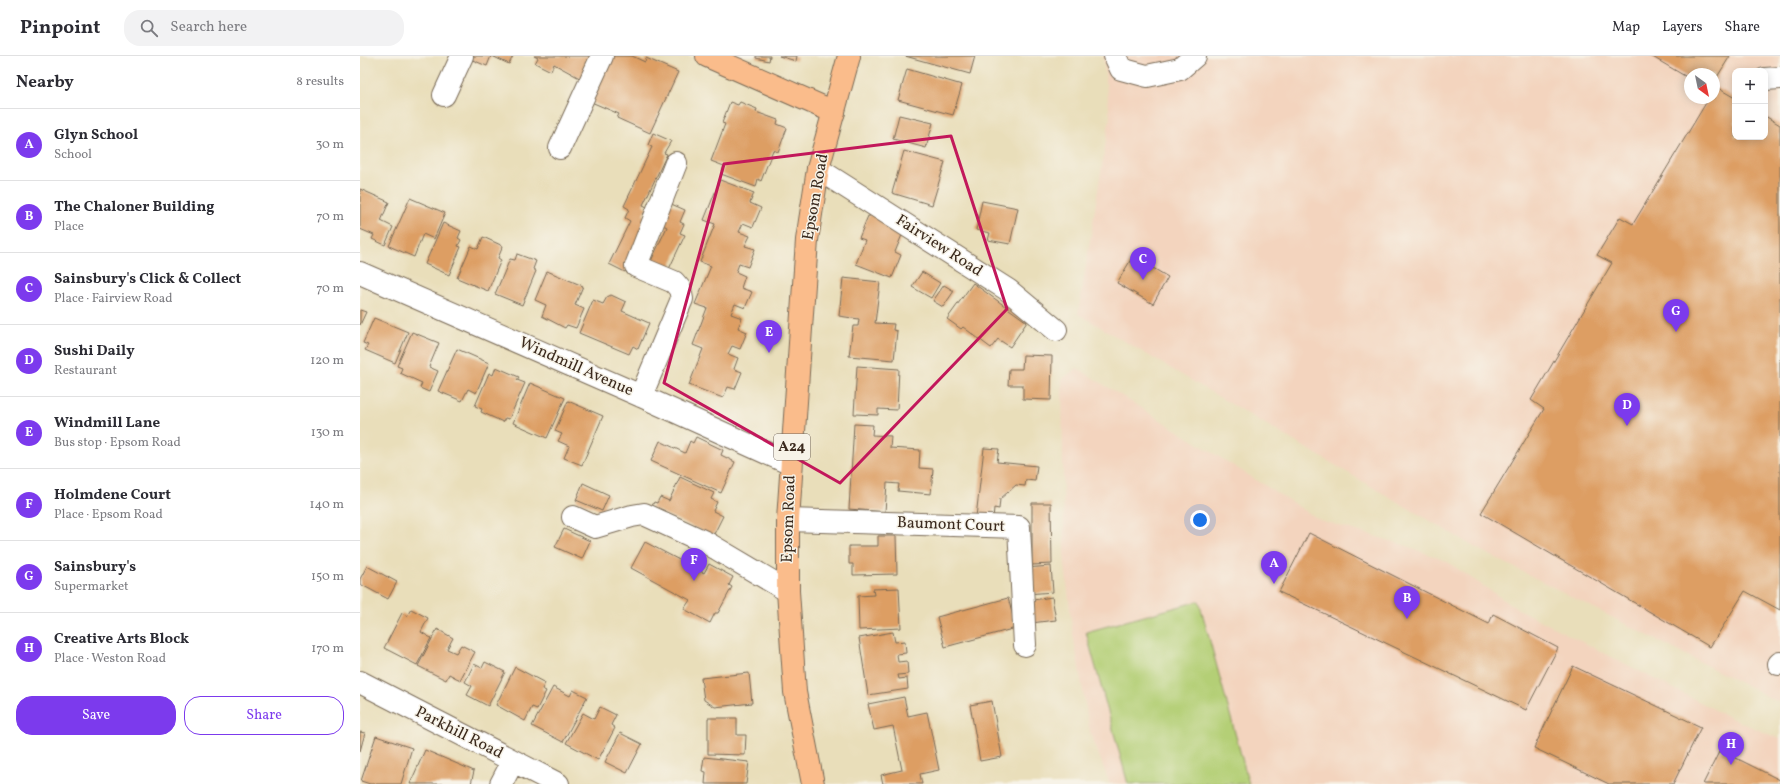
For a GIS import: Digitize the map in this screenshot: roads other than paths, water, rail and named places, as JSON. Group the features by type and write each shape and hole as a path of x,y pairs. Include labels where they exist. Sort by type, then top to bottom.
{"main road":[{"path":"707,56 834,112"},
{"name":"A24","path":"834,112 849,56"},
{"name":"Epsom Road","path":"813,784 795,692 788,591 788,520 805,260 818,168 834,112"}],"street":[{"path":"444,95 462,56"},
{"path":"560,148 602,56"},
{"path":"1114,56 1121,69 1147,76 1180,69 1195,56"},
{"path":"1768,78 1780,78"},
{"path":"641,396 682,299 680,289 674,282 636,266 676,163"},
{"name":"Fairview Road","path":"818,168 1008,290 1056,330"},
{"name":"Windmill Avenue","path":"360,273 641,396 791,464"},
{"path":"572,517 594,527 644,514 707,543 788,591"},
{"name":"Baumont Court","path":"788,520 1019,527 1025,644"},
{"name":"Parkhill Road","path":"360,682 558,784"},
{"path":"501,784 513,761"}],"place":[{"name":"Sainsbury's Click & Collect","path":"1143,280"},
{"name":"Sainsbury's","path":"1676,332"},
{"name":"Windmill Lane","path":"769,353"},
{"name":"Sushi Daily","path":"1627,426"},
{"name":"Holmdene Court","path":"694,581"},
{"name":"Glyn School","path":"1274,584"},
{"name":"The Chaloner Building","path":"1407,619"},
{"name":"Creative Arts Block","path":"1731,765"}]}
